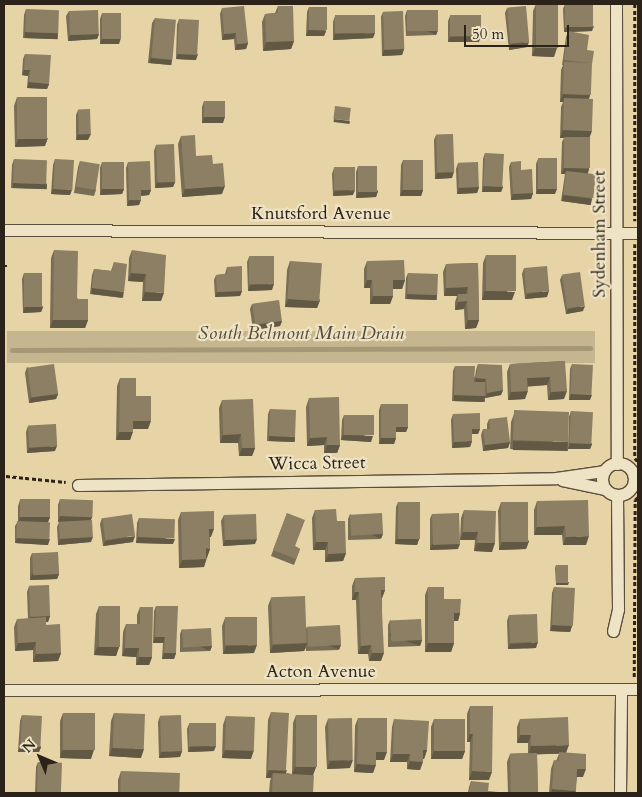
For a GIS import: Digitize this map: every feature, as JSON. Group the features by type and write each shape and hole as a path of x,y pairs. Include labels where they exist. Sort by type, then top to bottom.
{"street":[{"name":"Sydenham Street","path":"616,4 618,233 617,464"},
{"name":"Knutsford Avenue","path":"4,230 638,232"},
{"path":"617,464 635,476 630,490 617,495 605,489 602,480 604,471 617,464"},
{"name":"Wicca Street","path":"78,485 556,478 604,471"},
{"name":"Wicca Street","path":"556,478 605,489"},
{"path":"613,631 618,609 617,495"},
{"path":"620,793 621,689"},
{"name":"Acton Avenue","path":"4,690 636,690"}],"path":[{"path":"6,476 55,478 78,485"},
{"path":"636,690 635,500 638,497"}],"shaded area":[{"path":"7,331 595,331 595,363 7,363"}],"building":[{"path":"536,4 558,4 558,48 536,48"},
{"path":"565,4 593,4 593,27 565,27"},
{"path":"244,6 248,43 237,44 236,33 224,34 222,8"},
{"path":"278,6 293,6 294,41 266,42 265,14 278,13"},
{"path":"526,6 529,42 510,44 507,8"},
{"path":"309,7 327,7 327,30 309,30"},
{"path":"26,9 59,10 58,33 25,32"},
{"path":"98,10 99,34 70,35 69,11"},
{"path":"407,10 438,10 438,31 407,31"},
{"path":"403,11 404,49 384,50 383,12"},
{"path":"102,13 121,13 121,39 102,39"},
{"path":"335,15 375,15 375,33 335,33"},
{"path":"450,15 481,15 481,36 450,36"},
{"path":"155,18 176,20 172,60 152,58"},
{"path":"179,19 199,20 197,55 177,54"},
{"path":"568,31 589,35 587,50 594,51 592,64 564,60"},
{"path":"25,54 51,55 49,84 29,82 30,70 24,70"},
{"path":"564,62 592,63 591,95 563,94"},
{"path":"17,97 47,97 47,139 17,139"},
{"path":"564,98 593,99 592,131 563,130"},
{"path":"204,101 225,101 225,117 204,117"},
{"path":"335,106 351,108 349,121 333,119"},
{"path":"78,109 90,109 91,134 79,134"},
{"path":"453,134 454,172 437,173 436,135"},
{"path":"195,135 196,156 212,155 213,164 223,163 225,186 185,189 181,136"},
{"path":"564,137 590,137 590,168 564,168"},
{"path":"174,144 175,182 157,183 156,145"},
{"path":"485,153 504,154 502,187 483,186"},
{"path":"538,158 557,158 557,189 538,189"},
{"path":"14,159 47,160 46,184 13,183"},
{"path":"55,159 74,160 72,190 53,189"},
{"path":"403,160 423,160 423,190 403,190"},
{"path":"80,161 100,164 96,190 76,187"},
{"path":"150,161 151,190 141,190 141,200 129,200 128,162"},
{"path":"521,161 521,170 532,169 533,193 513,194 511,162"},
{"path":"102,162 124,162 124,189 102,189"},
{"path":"478,162 479,187 459,188 458,163"},
{"path":"358,166 377,166 377,192 358,192"},
{"path":"334,167 355,167 355,190 334,190"},
{"path":"566,171 596,174 593,198 563,195"},
{"path":"54,250 78,251 77,299 88,299 88,320 53,320"},
{"path":"132,250 166,255 164,293 145,292 146,274 131,273"},
{"path":"486,255 516,255 516,291 486,291"},
{"path":"249,256 274,256 274,284 249,284"},
{"path":"404,260 405,280 393,280 393,296 373,296 372,280 367,280 367,261"},
{"path":"290,261 322,263 319,301 287,299"},
{"path":"114,262 127,264 124,292 92,288 94,269 112,271"},
{"path":"478,263 479,320 468,320 467,301 458,302 458,294 468,294 468,287 446,288 446,264"},
{"path":"242,266 242,291 217,292 216,275 227,274 227,267"},
{"path":"547,266 549,291 526,293 524,268"},
{"path":"580,272 585,306 567,308 562,275"},
{"path":"24,273 42,273 42,307 24,307"},
{"path":"408,273 438,274 437,295 407,294"},
{"path":"279,300 282,321 255,325 252,304"},
{"path":"565,361 567,391 551,392 550,377 527,378 528,391 511,392 510,364"},
{"path":"54,364 58,394 31,397 27,368"},
{"path":"478,364 502,365 503,390 487,393 486,379 476,378"},
{"path":"572,364 593,365 591,395 570,394"},
{"path":"455,366 475,366 474,382 485,382 485,396 454,395"},
{"path":"120,378 136,378 136,396 151,396 151,421 133,421 133,432 119,432"},
{"path":"339,397 340,445 327,445 327,437 310,438 309,398"},
{"path":"253,399 255,448 242,448 241,434 223,435 222,400"},
{"path":"381,404 408,404 408,427 396,427 396,438 381,438"},
{"path":"270,409 296,410 295,437 269,436"},
{"path":"514,410 569,412 568,442 513,440"},
{"path":"571,411 593,412 591,444 569,443"},
{"path":"480,413 480,429 472,429 472,441 454,442 453,414"},
{"path":"344,415 374,415 374,435 344,435"},
{"path":"507,417 510,442 485,445 483,429 490,429 489,419"},
{"path":"56,424 57,446 29,447 28,425"},
{"path":"20,499 50,499 50,517 20,517"},
{"path":"60,499 93,500 92,517 59,516"},
{"path":"588,500 589,536 566,537 565,526 537,527 537,501"},
{"path":"398,502 420,502 420,539 398,539"},
{"path":"501,502 528,502 528,542 501,542"},
{"path":"336,509 337,521 345,521 346,553 328,554 328,542 316,542 315,510"},
{"path":"464,510 496,511 495,543 477,543 478,532 463,532"},
{"path":"214,511 214,529 209,529 210,549 206,548 206,559 182,560 181,512"},
{"path":"287,513 305,520 295,546 300,549 296,559 273,550"},
{"path":"382,513 383,534 351,536 350,515"},
{"path":"459,513 460,544 433,545 432,514"},
{"path":"132,514 135,536 105,540 102,518"},
{"path":"256,514 257,539 225,540 224,515"},
{"path":"139,518 175,519 174,538 138,537"},
{"path":"92,520 93,537 60,539 59,522"},
{"path":"17,521 50,522 49,539 16,538"},
{"path":"58,552 59,574 33,575 32,553"},
{"path":"556,565 568,565 568,583 556,583"},
{"path":"385,577 385,590 381,590 384,653 372,653 371,645 361,646 359,592 355,592 355,578"},
{"path":"49,585 50,616 30,617 29,586"},
{"path":"428,587 444,587 444,599 461,599 460,613 454,613 454,643 428,643"},
{"path":"554,587 575,588 573,626 552,625"},
{"path":"305,596 307,643 273,644 271,597"},
{"path":"99,606 120,606 120,647 99,647"},
{"path":"156,606 178,606 176,653 164,653 165,637 155,637"},
{"path":"140,607 153,607 152,657 139,657 139,648 125,648 126,624 140,624"},
{"path":"537,614 538,642 510,643 509,615"},
{"path":"46,617 46,625 60,624 61,653 36,654 36,642 18,643 17,619"},
{"path":"225,617 257,617 257,645 225,645"},
{"path":"421,619 422,640 391,642 390,621"},
{"path":"340,625 341,645 308,647 307,627"},
{"path":"211,628 212,646 183,647 182,630"},
{"path":"470,706 493,706 492,772 472,771 473,734 470,734"},
{"path":"271,712 289,713 286,771 268,770"},
{"path":"63,713 95,713 95,750 63,750"},
{"path":"114,713 145,714 144,749 113,748"},
{"path":"22,715 42,716 40,747 20,746"},
{"path":"181,715 182,751 161,752 160,716"},
{"path":"296,715 317,715 317,767 296,767"},
{"path":"226,716 255,717 254,751 225,750"},
{"path":"568,717 569,745 531,746 531,735 520,735 520,719"},
{"path":"328,718 352,718 353,760 329,760"},
{"path":"358,718 387,718 387,752 376,752 376,765 357,764"},
{"path":"394,719 429,721 427,750 423,750 423,762 410,761 410,754 393,754"},
{"path":"434,719 465,719 465,751 434,751"},
{"path":"189,723 216,723 216,746 189,746"},
{"path":"559,752 586,754 586,769 577,769 576,791 552,789 554,760 559,761"},
{"path":"510,753 537,753 538,793 511,793"},
{"path":"38,762 62,763 61,793 37,793"},
{"path":"121,771 180,773 179,793 120,793"},
{"path":"273,773 314,775 313,793 272,793"},
{"path":"471,781 489,783 488,791 498,793 469,793"}],"waterway":[{"name":"South Belmont Main Drain","path":"12,350 590,348"}]}
